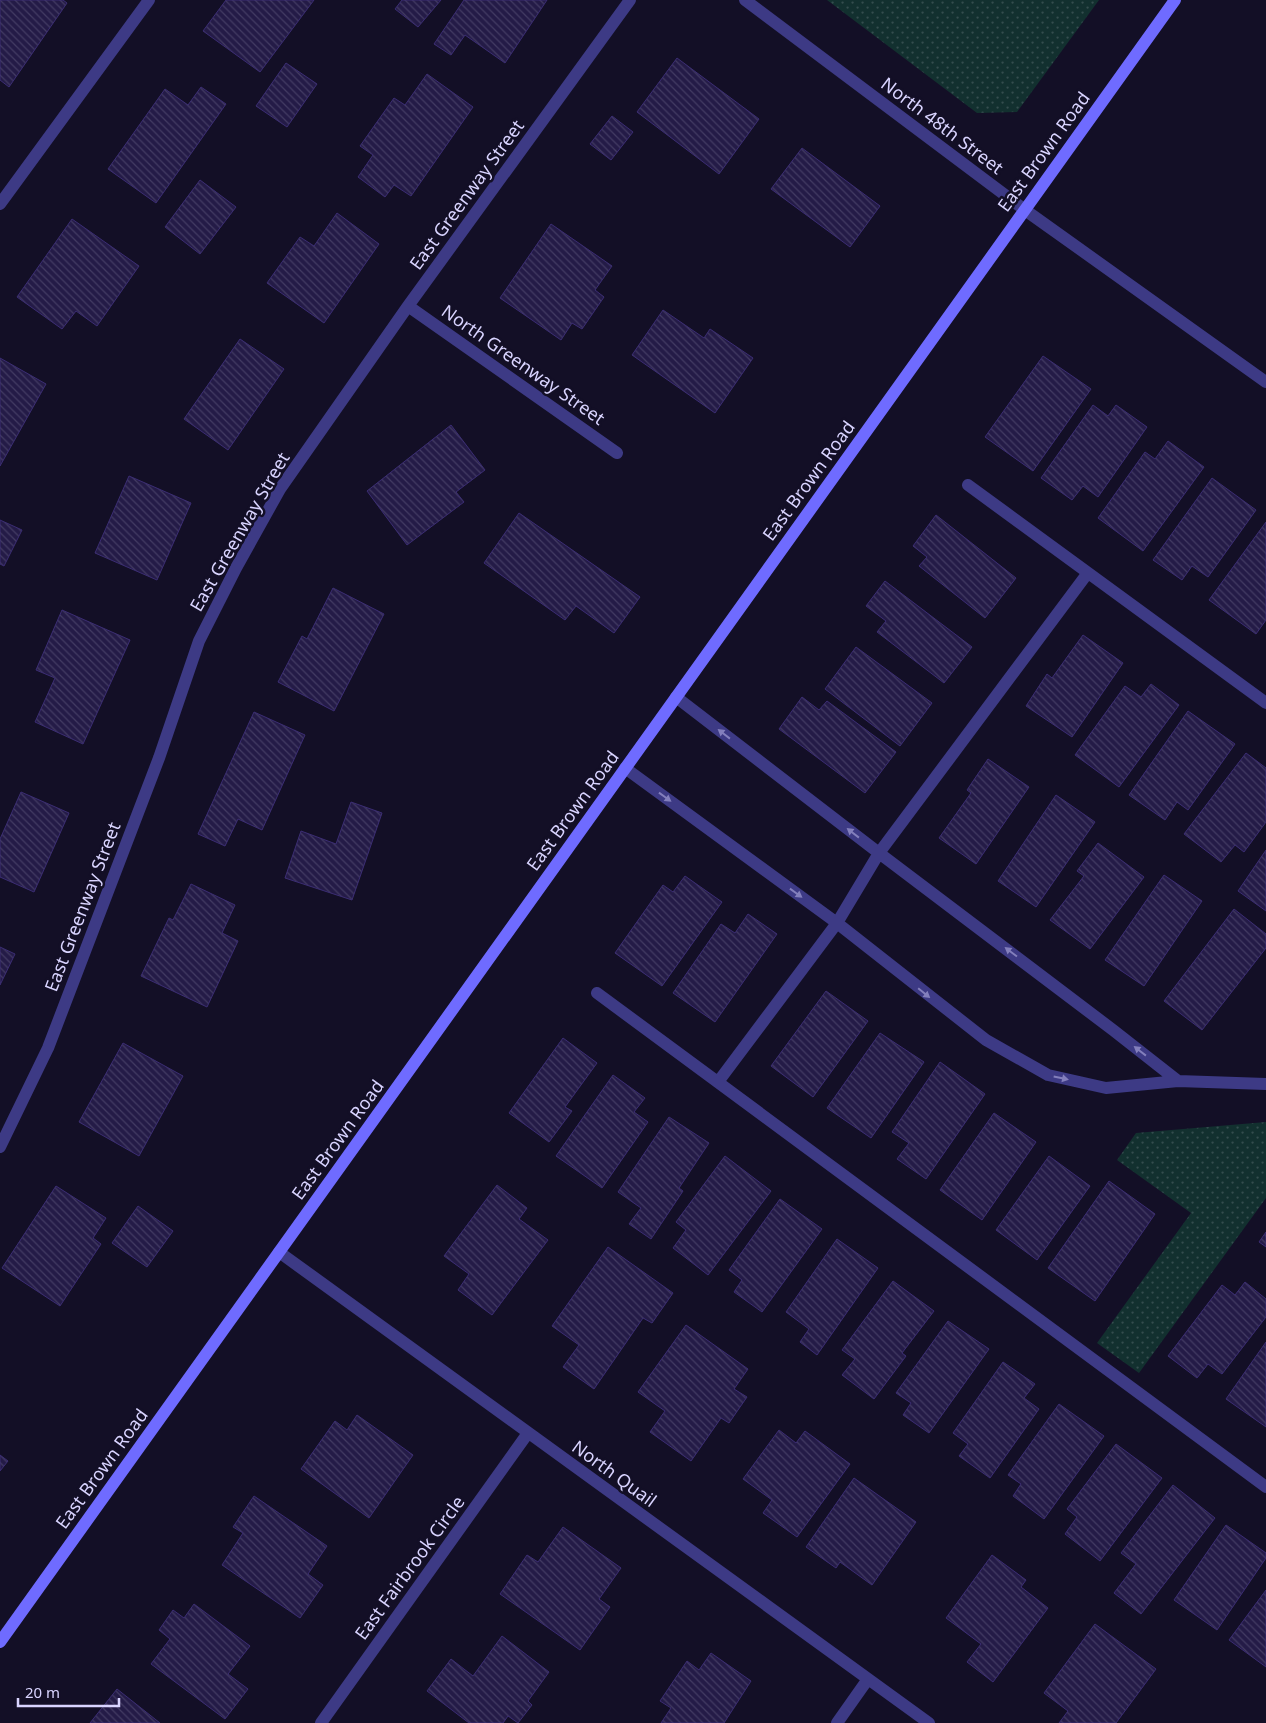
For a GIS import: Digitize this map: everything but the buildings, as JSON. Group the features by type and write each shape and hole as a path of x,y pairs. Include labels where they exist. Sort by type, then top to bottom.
{"main road":[{"name":"East Brown Road","path":"0,1642 1175,0"}],"street":[{"path":"0,204 149,0"},
{"name":"East Greenway Street","path":"0,1147 48,1048 159,758 198,641 236,568 280,489 408,306 630,0"},
{"name":"North 48th Street","path":"745,0 1025,210 1266,382"},
{"name":"North Greenway Street","path":"408,306 618,453"},
{"path":"968,486 1266,703"},
{"path":"718,1082 837,923 879,853 1088,574"},
{"path":"676,697 1114,1030 1178,1081"},
{"path":"625,768 837,923 986,1040 1048,1075 1106,1088 1178,1081 1266,1084"},
{"path":"597,993 1266,1486"},
{"name":"North Quail","path":"279,1252 929,1723"},
{"name":"East Fairbrook Circle","path":"320,1723 528,1433"},
{"path":"837,1723 868,1679"}],"green space":[{"path":"827,0 1099,0 1017,112 977,113"},
{"path":"1266,1122 1266,1198 1139,1373 1097,1343 1191,1213 1117,1160 1136,1133"}]}
